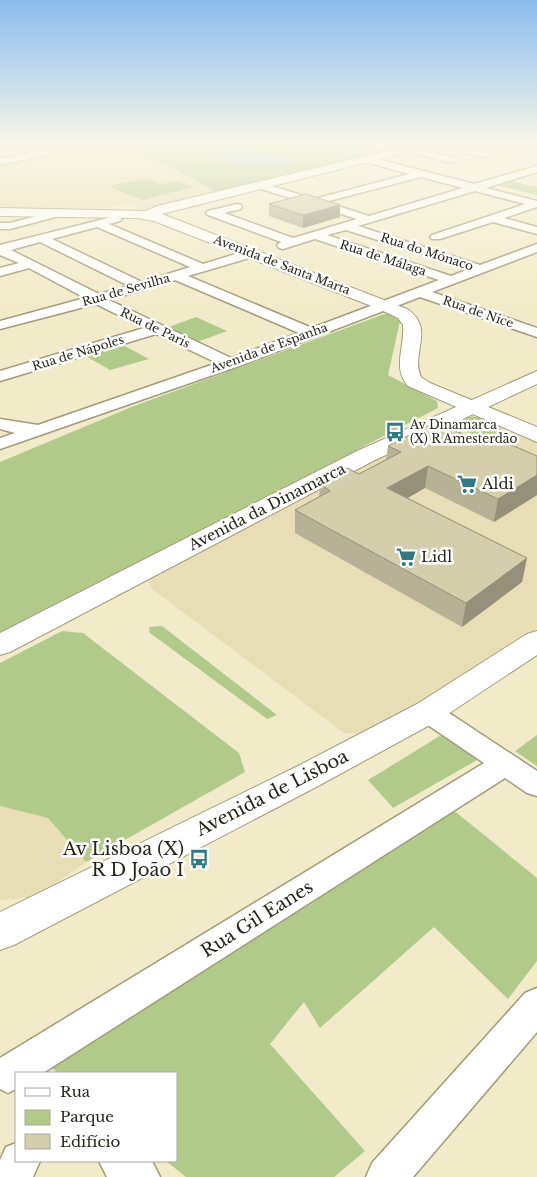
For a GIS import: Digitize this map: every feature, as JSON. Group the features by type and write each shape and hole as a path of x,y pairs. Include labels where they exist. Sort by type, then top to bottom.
{"street":[{"path":"149,216 162,209 203,199"},
{"path":"303,199 368,220"},
{"path":"313,202 324,199"},
{"path":"237,207 212,213 287,243 438,199"},
{"path":"517,199 537,204"},
{"path":"436,237 537,204"},
{"name":"Avenida de Santa Marta","path":"0,212 149,216 252,253 385,305 401,312 412,325 409,373 413,380 423,387 537,435"},
{"path":"0,226 10,226 59,213"},
{"path":"492,218 537,231"},
{"path":"0,250 116,219"},
{"path":"98,224 202,268"},
{"name":"Rua do Mónaco","path":"345,226 480,270"},
{"name":"Rua de Málaga","path":"314,235 451,280"},
{"path":"41,238 140,286"},
{"name":"Avenida de Espanha","path":"0,444 230,364 537,248"},
{"name":"Rua de Paris","path":"0,250 156,329 230,364"},
{"name":"Rua de Sevilha","path":"0,325 97,299 252,253"},
{"path":"0,272 30,264"},
{"path":"176,276 312,333"},
{"name":"Rua de Nice","path":"420,292 537,333"},
{"name":"Rua de Nápoles","path":"0,376 156,329"},
{"name":"Avenida da Dinamarca","path":"0,645 365,456 537,377"},
{"path":"0,424 17,428 43,428"},
{"name":"Avenida de Lisboa","path":"0,932 300,780 428,712 537,641"},
{"path":"428,712 537,785"},
{"name":"Rua Gil Eanes","path":"8,1074 505,764"},
{"path":"386,1177 537,1005"},
{"path":"13,1177 20,1162"},
{"path":"120,1162 140,1177"}],"shaded area":[{"path":"0,199 187,199 141,210 125,203 105,209 0,208"},
{"path":"468,413 537,443 537,628 452,683 364,734 344,733 152,589 148,581 159,570 347,471"},
{"path":"0,806 48,818 86,862 36,897 0,900"}],"green space":[{"path":"387,313 400,321 388,375 437,401 438,408 0,634 0,462 134,406"},
{"path":"196,317 227,331 197,342 166,328"},
{"path":"121,344 149,359 110,370 84,355"},
{"path":"470,417 480,417 499,425 508,446 484,439 452,425"},
{"path":"162,626 277,715 267,719 150,633 149,627"},
{"path":"62,631 83,633 239,753 245,772 86,862 48,818 0,806 0,663"},
{"path":"443,734 477,760 393,808 368,780"},
{"path":"537,735 537,766 515,751"},
{"path":"452,809 537,878 537,961 508,999 434,927 320,1028 304,1002 270,1044 365,1151 334,1177 186,1177 167,1162 178,1162 178,1072 57,1072 52,1068"}],"building":[{"path":"288,199 321,199 340,205 303,215 269,204"},
{"path":"435,422 479,441 489,435 537,456 537,475 498,499 428,466 387,488 527,558 466,603 295,510 330,491 320,484 347,468 359,474 401,452 388,446"}],"place":[{"name":"Av Dinamarca (X) R Amesterdão","path":"395,432"},
{"name":"Aldi","path":"467,484"},
{"name":"Lidl","path":"406,557"},
{"name":"Av Lisboa (X) R D João I","path":"199,859"}]}
